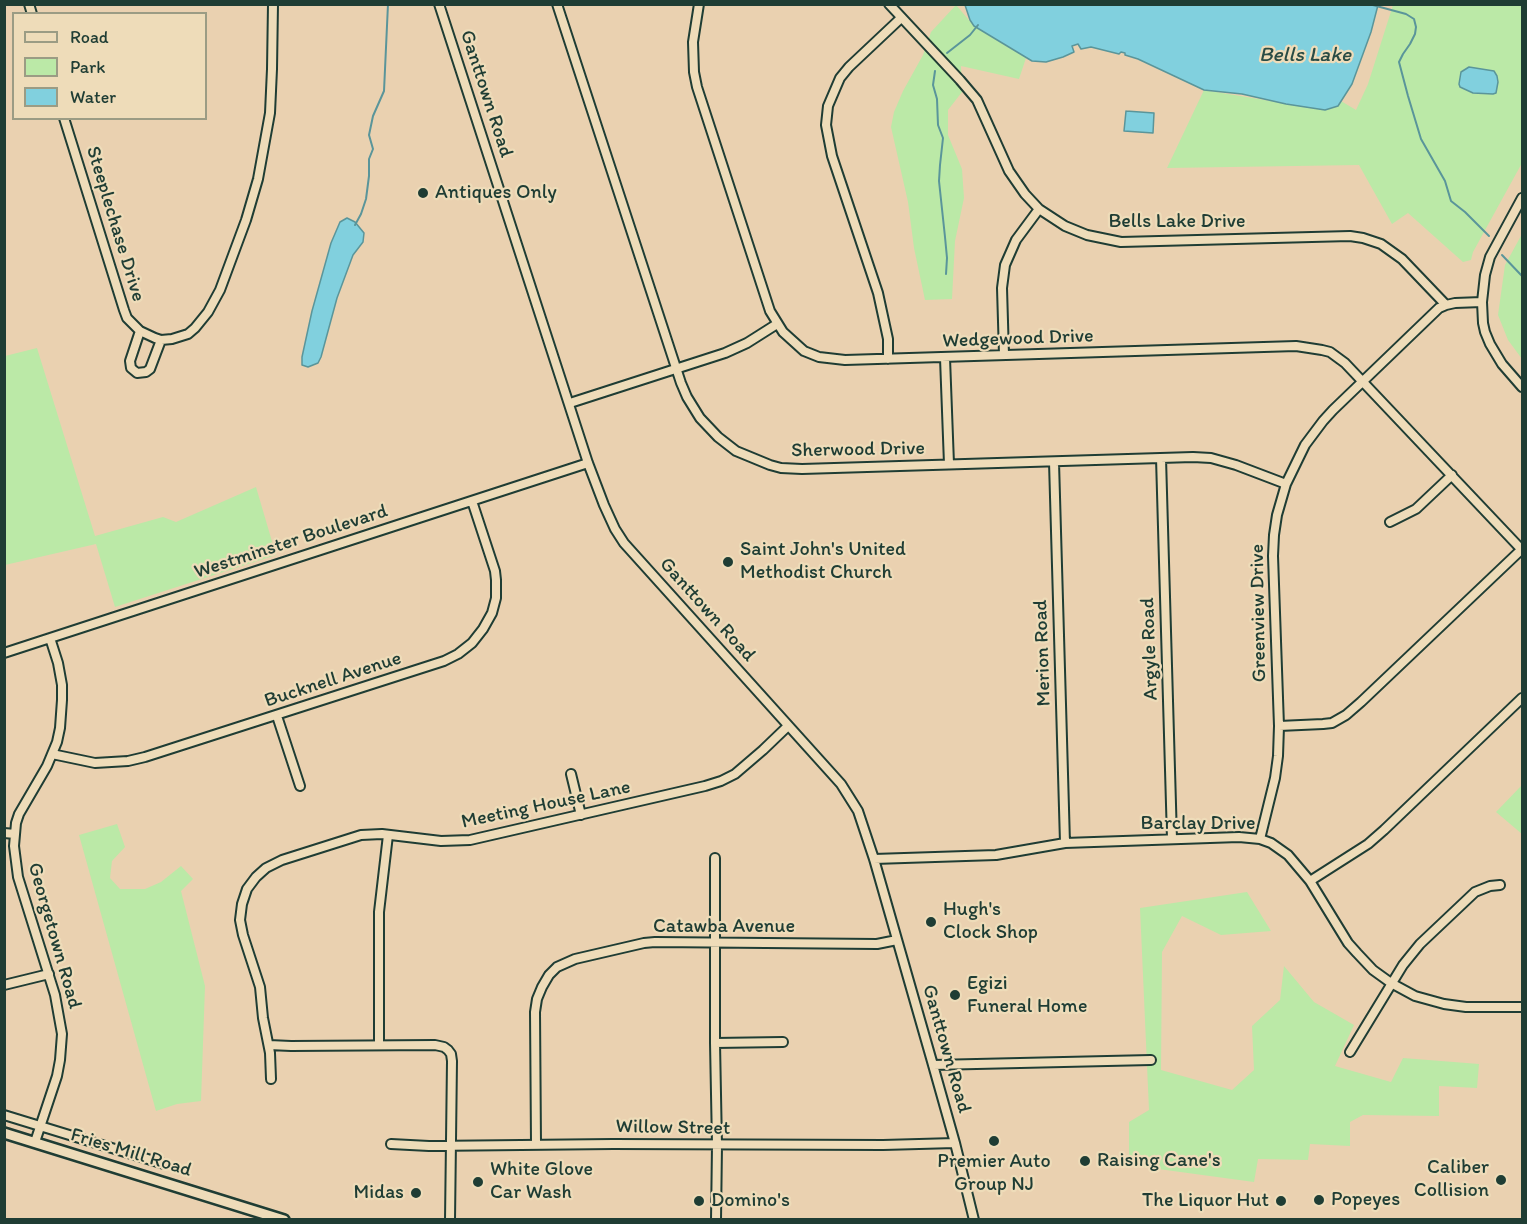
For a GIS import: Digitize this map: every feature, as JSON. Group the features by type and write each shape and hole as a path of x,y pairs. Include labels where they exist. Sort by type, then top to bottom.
{"main road":[{"name":"Fries Mill Road","path":"4,1133 284,1220"},
{"name":"Fries Mill Road","path":"246,1208 262,1220"}],"street":[{"path":"161,340 150,369 137,373 131,368 130,361 140,331 161,340 180,338 195,328 208,312 223,284 246,220 258,179 268,128 272,76 273,4"},
{"name":"Ganttown Road","path":"439,4 588,463 615,529 624,543 841,784 858,811 933,1065 974,1220"},
{"name":"Sherwood Drive","path":"557,4 687,397 708,427 736,451 781,468 802,469 1193,456 1236,465 1286,484"},
{"name":"Wedgewood Drive","path":"699,4 693,42 696,81 767,303 777,324 796,345 819,357 834,360 1305,346 1322,350 1337,357 1363,381 1522,550"},
{"name":"Bells Lake Drive","path":"889,4 977,100 1013,177 1024,194 1039,209 1060,223 1097,238 1121,242 1350,236 1363,238 1381,244 1396,255 1446,305"},
{"path":"888,359 888,339 882,308 832,156 826,125 828,106 840,78 901,18"},
{"name":"Steeplechase Drive","path":"65,120 124,310 140,331"},
{"path":"1522,198 1490,257 1485,274 1482,302 1483,323 1490,344 1502,364 1522,387"},
{"path":"1004,355 1002,288 1005,265 1016,240 1039,209"},
{"path":"1446,305 1482,302"},
{"name":"Greenview Drive","path":"1260,839 1277,767 1279,726 1273,556 1277,515 1286,484 1298,458 1319,426 1333,410 1439,308 1446,305"},
{"path":"570,403 739,347 777,324"},
{"path":"945,358 949,464"},
{"name":"Argyle Road","path":"1161,458 1172,839"},
{"name":"Merion Road","path":"1054,462 1065,843"},
{"name":"Westminster Boulevard","path":"4,653 588,463"},
{"path":"1390,522 1416,509 1452,475"},
{"name":"Bucknell Avenue","path":"52,754 95,763 128,761 145,757 277,716 444,661 458,654 472,644 483,629 492,613 496,589 492,563 472,501"},
{"path":"1279,726 1332,723 1346,715 1522,550"},
{"name":"Georgetown Road","path":"35,1142 57,1076 62,1042 59,1011 18,877 15,834 16,823 23,806 52,754 60,728 62,692 58,663 50,638"},
{"path":"1310,882 1376,837 1522,698"},
{"path":"277,716 300,786"},
{"name":"Meeting House Lane","path":"271,1079 269,1045 260,987 241,925 242,904 247,889 262,871 282,860 355,836 371,834 463,841 698,788 721,781 743,767 788,726"},
{"path":"571,774 581,815"},
{"path":"4,833 15,834"},
{"path":"379,1046 379,912 388,835"},
{"name":"Barclay Drive","path":"874,859 996,855 1065,843 1239,837 1260,839 1280,849 1292,860 1310,882 1348,943 1373,970 1391,983 1415,996 1444,1005 1522,1007"},
{"path":"716,858 716,1220"},
{"path":"1350,1052 1402,965 1420,944 1475,892 1500,885"},
{"name":"Catawba Avenue","path":"536,1144 535,1012 542,987 556,968 575,958 644,943 877,944 897,940"},
{"path":"4,985 48,974"},
{"path":"715,1043 783,1042"},
{"path":"269,1045 435,1046 448,1050 452,1061 450,1220"},
{"path":"933,1065 1151,1060"},
{"name":"Fries Mill Road","path":"4,1115 164,1164"},
{"name":"Willow Street","path":"392,1144 883,1145 955,1143"}],"green space":[{"path":"956,5 974,26 1026,58 1019,79 961,66 962,92 948,110 948,135 962,169 964,198 955,241 952,299 925,300 914,248 908,202 891,127 894,112 923,55 931,32"},
{"path":"1393,5 1522,5 1522,163 1473,252 1471,260 1463,262 1408,213 1392,224 1359,165 1167,168 1204,90 1325,110 1341,101 1356,110 1368,84"},
{"path":"1522,234 1522,359 1508,340 1498,315 1505,265"},
{"path":"37,348 95,536 163,517 176,522 256,487 276,555 115,607 96,544 5,565 5,356"},
{"path":"1522,785 1522,834 1496,812"},
{"path":"117,824 125,847 112,861 110,878 120,889 145,889 161,882 181,866 193,879 181,891 205,986 201,1101 177,1104 156,1111 79,835"},
{"path":"1247,892 1271,931 1221,935 1182,916 1162,952 1161,1070 1232,1090 1254,1070 1252,1026 1280,1000 1284,966 1314,1002 1354,1025 1335,1066 1391,1082 1403,1058 1479,1064 1477,1088 1439,1086 1439,1116 1363,1115 1350,1122 1350,1146 1310,1144 1308,1160 1258,1159 1254,1182 1129,1165 1129,1122 1149,1110 1140,908"}],"water":[{"name":"Bells Lake","path":"965,5 1378,5 1352,84 1338,106 1325,110 1242,94 1204,90 1125,55 1125,53 1119,54 1091,47 1081,49 1078,44 1072,46 1074,52 1063,57 1046,62 1032,61 974,26"},
{"path":"1469,67 1494,71 1498,82 1496,93 1473,93 1460,87 1461,72"},
{"path":"1126,111 1154,113 1153,133 1124,131"},
{"path":"347,218 355,222 364,233 363,242 353,255 337,298 321,357 318,363 308,367 302,365 302,357 312,311 331,243 340,222"}],"waterway":[{"path":"355,225 366,199 369,159 373,149 369,135 373,116 384,91 388,4"},
{"path":"1369,4 1406,14 1414,19 1415,34 1399,62 1421,139 1445,181 1451,201 1489,236"},
{"path":"947,53 970,35 978,25"},
{"path":"935,71 933,85 937,99 938,125 943,138 939,181 947,258 946,274"},
{"path":"1502,255 1522,276"}],"place":[{"name":"Antiques Only","path":"423,193"},
{"name":"Saint John's United Methodist Church","path":"728,562"},
{"name":"Hugh's Clock Shop","path":"931,922"},
{"name":"Egizi Funeral Home","path":"955,995"},
{"name":"Premier Auto Group NJ","path":"994,1141"},
{"name":"Raising Cane's","path":"1085,1161"},
{"name":"Caliber Collision","path":"1501,1180"},
{"name":"White Glove Car Wash","path":"478,1182"},
{"name":"Midas","path":"416,1193"},
{"name":"Popeyes","path":"1319,1200"},
{"name":"Domino's","path":"699,1201"},
{"name":"The Liquor Hut","path":"1281,1201"}]}
